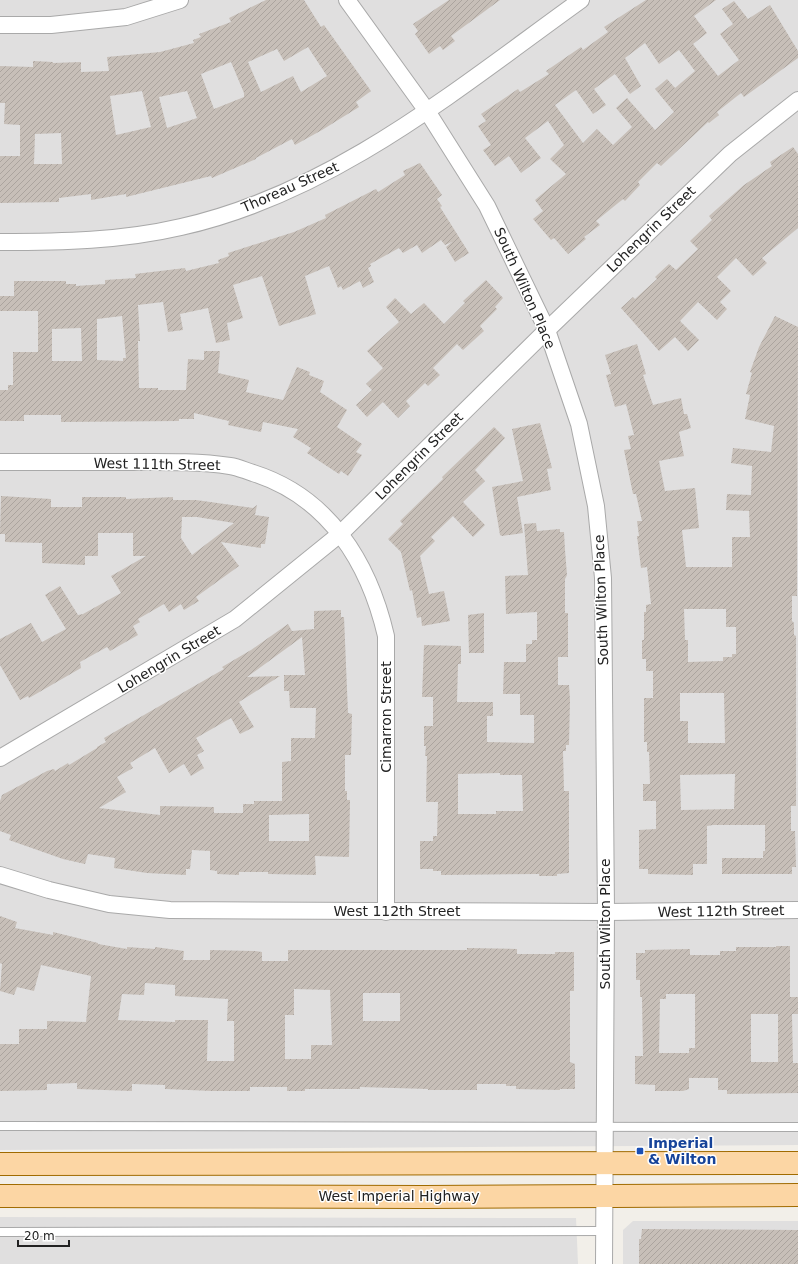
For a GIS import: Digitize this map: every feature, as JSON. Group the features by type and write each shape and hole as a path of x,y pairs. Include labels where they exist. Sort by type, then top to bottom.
{"main road":[{"path":"0,1164 798,1163"},
{"name":"West Imperial Highway","path":"0,1196 424,1197 798,1195"}],"street":[{"path":"0,25 51,26 126,17 180,0"},
{"name":"South Wilton Place","path":"347,0 427,111 488,206 547,330 579,424 596,506 603,578 606,912 604,1264"},
{"name":"Thoreau Street","path":"0,242 75,242 127,236 181,227 258,204 328,172 427,111 580,0"},
{"name":"Lohengrin Street","path":"0,758 235,619 340,534 547,330 730,154 798,100"},
{"name":"West 111th Street","path":"0,462 176,462 231,466 272,479 310,502 340,534"},
{"name":"Cimarron Street","path":"340,534 362,567 380,610 386,636 386,912"},
{"name":"West 112th Street","path":"0,875 49,890 109,904 170,910 606,912 798,910"}],"lane":[{"path":"0,1126 798,1127"},
{"path":"0,1232 604,1231"}],"shaded area":[{"path":"0,0 798,0 798,1145 0,1150"},
{"path":"0,1217 576,1218 578,1264 0,1264"},
{"path":"633,1221 798,1221 798,1264 623,1264 623,1230"}],"building":[{"path":"266,0 304,0 321,27 324,25 371,91 356,102 359,107 295,145 292,139 256,159 212,178 211,176 126,197 126,194 91,200 91,194 59,198 59,202 0,203 0,156 20,156 20,125 4,124 5,103 0,103 0,66 33,67 33,61 53,63 81,62 81,72 109,71 107,57 160,52 194,43 193,40 201,37 199,34 231,22 229,18","holes":["308,47 327,76 301,92 293,76 261,92 248,62 277,49 284,61","231,62 244,93 244,97 214,109 201,74","142,91 151,127 116,135 110,96","187,91 197,118 167,128 159,97","61,133 62,164 34,164 35,134"]},
{"path":"449,0 500,0 451,36 455,41 443,50 440,46 429,54 415,34 418,31 413,24"},
{"path":"646,0 716,0 694,16 707,33 693,44 718,76 739,60 720,34 733,24 722,9 734,1 748,19 770,5 798,51 798,58 744,97 741,93 717,112 719,115 709,123 708,122 661,166 657,163 638,182 640,185 625,201 623,199 596,221 600,225 584,237 586,239 568,254 554,238 551,240 533,219 543,211 535,200 566,174 550,159 564,145 548,121 525,138 541,158 521,173 509,156 495,166 483,150 491,145 478,126 486,121 481,114 518,89 520,92 549,74 546,71 581,47 583,50 608,32 604,27","holes":["645,43 659,64 679,50 695,71 675,88 667,79 655,89 674,112 655,130 627,98 616,108 632,127 613,145 597,129 583,143 555,105 576,90 593,114 606,105 594,89 615,74 630,94 641,86 625,58"]},
{"path":"793,147 798,154 798,228 762,258 767,263 753,276 736,258 717,277 731,291 720,302 727,309 717,320 698,302 680,321 699,340 688,351 675,337 659,351 621,308 633,297 635,299 657,279 655,277 669,264 676,270 698,249 690,241 712,220 709,216 744,185 772,166 770,162"},
{"path":"420,163 442,195 437,199 442,206 440,207 469,253 455,262 446,247 452,242 445,245 441,240 422,253 417,245 403,253 399,248 370,264 371,266 368,268 374,282 363,288 360,281 343,290 341,286 338,288 329,266 305,276 316,314 279,326 262,276 233,285 243,318 227,323 230,340 216,343 208,308 180,314 183,330 168,332 163,302 138,305 140,341 138,341 139,388 186,390 188,359 204,360 204,351 220,351 218,373 249,380 246,392 283,400 297,367 310,372 309,375 324,381 320,392 347,410 337,427 362,444 356,452 362,455 348,476 341,471 339,474 307,453 311,448 293,437 298,429 263,422 261,432 228,425 229,421 194,413 194,419 179,419 179,421 61,422 61,415 24,415 24,421 0,421 0,390 8,390 8,385 13,385 13,352 38,352 38,311 0,311 0,296 14,296 14,281 66,281 66,284 76,284 76,286 105,284 105,280 136,278 135,274 185,268 186,271 219,263 218,260 229,256 228,253 294,232 326,218 325,215 376,189 378,192 405,175 403,171","holes":["122,316 126,358 123,358 123,361 97,360 97,319","81,328 82,361 52,361 52,329"]},
{"path":"486,280 503,298 495,307 497,309 480,326 484,331 463,350 457,344 433,368 440,375 428,386 425,383 406,401 410,406 398,418 383,402 367,417 356,405 372,390 366,384 383,368 367,351 399,322 386,307 395,298 411,314 424,303 444,324 465,303 463,301"},
{"path":"775,316 798,327 797,596 792,596 792,621 794,623 794,635 796,636 796,806 791,806 791,831 795,831 796,867 792,867 792,874 722,874 722,858 763,858 763,851 765,851 765,825 713,825 707,826 707,864 693,864 693,875 648,874 648,869 639,869 639,830 656,829 656,801 643,801 643,784 650,784 649,752 647,752 647,742 644,742 644,698 653,698 653,671 646,671 646,659 642,659 642,640 644,640 644,612 646,612 646,605 651,604 647,567 641,568 637,536 639,536 637,521 642,521 636,494 633,494 624,450 631,449 628,436 634,435 626,404 615,407 606,375 611,374 605,355 637,344 646,374 643,375 653,405 681,398 684,414 687,414 691,428 679,432 684,456 659,461 665,491 695,488 699,528 682,530 686,567 732,567 732,537 750,537 749,511 726,510 727,494 751,495 752,466 731,463 733,448 771,452 774,426 745,419 750,395 746,394 752,373 750,372 759,347","holes":["684,609 726,609 726,627 736,627 736,654 732,654 732,657 723,657 723,661 688,662 688,640 685,640","680,693 724,693 725,743 688,743 688,721 680,721","735,774 734,809 681,810 680,775"]},
{"path":"540,423 552,468 547,469 551,490 517,497 523,533 502,536 500,535 492,487 523,481 512,429"},
{"path":"494,427 505,438 475,470 485,481 463,502 485,525 473,537 453,516 431,537 435,541 420,556 429,594 444,591 450,621 422,626 421,617 417,618 412,590 410,591 401,552 388,539 403,524 400,521 443,479 442,477"},
{"path":"1,496 51,499 51,507 82,507 82,497 126,497 126,499 173,497 173,500 196,500 253,508 257,505 255,515 269,517 265,544 261,544 261,548 221,542 239,566 196,597 199,601 184,610 181,604 169,612 164,604 138,619 140,622 133,626 138,635 110,651 107,647 80,662 81,668 29,698 28,696 20,700 0,665 0,639 31,623 42,642 66,629 45,595 60,586 78,615 83,614 121,593 111,576 146,556 133,556 133,533 98,533 98,556 85,556 85,565 42,563 42,543 5,542 5,534 0,534","holes":["182,517 197,517 234,523 192,555 181,538"]},
{"path":"536,523 537,531 560,529 560,532 564,532 567,575 565,579 565,613 568,613 568,657 558,657 558,685 569,685 570,700 569,745 566,745 566,751 563,751 564,791 569,791 569,873 557,874 557,876 539,876 539,874 441,875 441,871 433,871 433,869 420,869 420,841 433,841 433,836 437,836 438,802 426,802 427,756 425,756 426,746 424,746 424,726 433,726 433,697 422,697 424,645 461,646 461,664 458,664 457,702 493,702 493,716 487,716 487,742 534,743 534,715 520,715 520,694 503,694 504,662 526,662 526,644 532,644 532,640 537,640 537,612 506,614 505,576 528,575 524,524","holes":["500,773 500,775 522,775 523,811 496,811 496,814 458,814 458,774"]},
{"path":"341,610 341,617 344,617 348,713 352,714 351,755 345,755 345,791 347,791 347,800 350,800 349,857 315,856 316,875 239,872 239,875 217,874 217,871 210,870 210,851 192,850 190,869 186,869 186,875 147,873 114,868 115,858 88,854 85,864 63,859 9,840 11,835 0,831 0,801 2,795 47,771 54,769 55,771 68,763 69,765 106,742 104,738 224,669 222,667 251,650 288,624 292,631 314,629 314,611","holes":["302,637 305,675 284,675 284,691 289,691 290,708 316,708 315,738 291,738 291,761 282,762 282,801 254,801 254,804 243,804 243,813 214,813 214,807 160,806 160,815 99,808 126,792 117,777 133,768 130,763 155,748 169,773 184,764 191,776 204,768 197,755 204,751 196,738 231,718 240,734 254,727 239,702 280,676 247,677","309,814 309,841 269,841 269,815"]},
{"path":"484,613 484,653 469,653 468,615"},
{"path":"0,916 17,922 15,928 53,935 53,932 98,944 127,949 127,947 155,949 155,947 184,951 183,960 210,960 210,950 262,952 262,961 288,961 288,950 467,950 467,948 517,949 517,954 555,954 555,952 574,952 574,991 570,991 570,1062 575,1064 575,1089 516,1089 516,1086 506,1086 506,1084 477,1084 477,1090 428,1090 360,1087 360,1089 305,1089 305,1091 287,1091 287,1087 250,1087 250,1091 212,1091 165,1089 165,1085 132,1084 132,1091 77,1089 77,1083 47,1084 47,1090 0,1091 0,1044 19,1044 19,1029 47,1029 47,1021 86,1022 91,976 41,965 34,991 17,987 14,995 0,991 2,964 0,963","holes":["145,983 175,985 175,996 228,999 227,1021 234,1021 234,1061 207,1061 208,1020 175,1020 175,1022 118,1020 122,994 144,995","294,989 330,990 332,1045 311,1045 311,1059 285,1059 285,1015 294,1015","363,993 400,993 400,1021 363,1021"]},
{"path":"790,946 790,997 798,997 798,1014 792,1014 793,1063 798,1063 798,1093 727,1094 727,1090 718,1090 718,1078 689,1078 689,1089 683,1091 655,1091 655,1085 635,1084 635,1056 643,1056 642,997 640,997 640,980 636,980 636,953 645,953 645,950 690,949 690,955 720,955 720,951 736,951 736,947","holes":["666,994 695,994 695,1048 689,1048 689,1053 659,1053 660,999 666,999","751,1014 778,1014 778,1062 751,1062"]},
{"path":"642,1229 798,1230 798,1264 639,1264 639,1239 641,1239"}],"place":[{"name":"Imperial & Wilton","path":"640,1151"}]}
